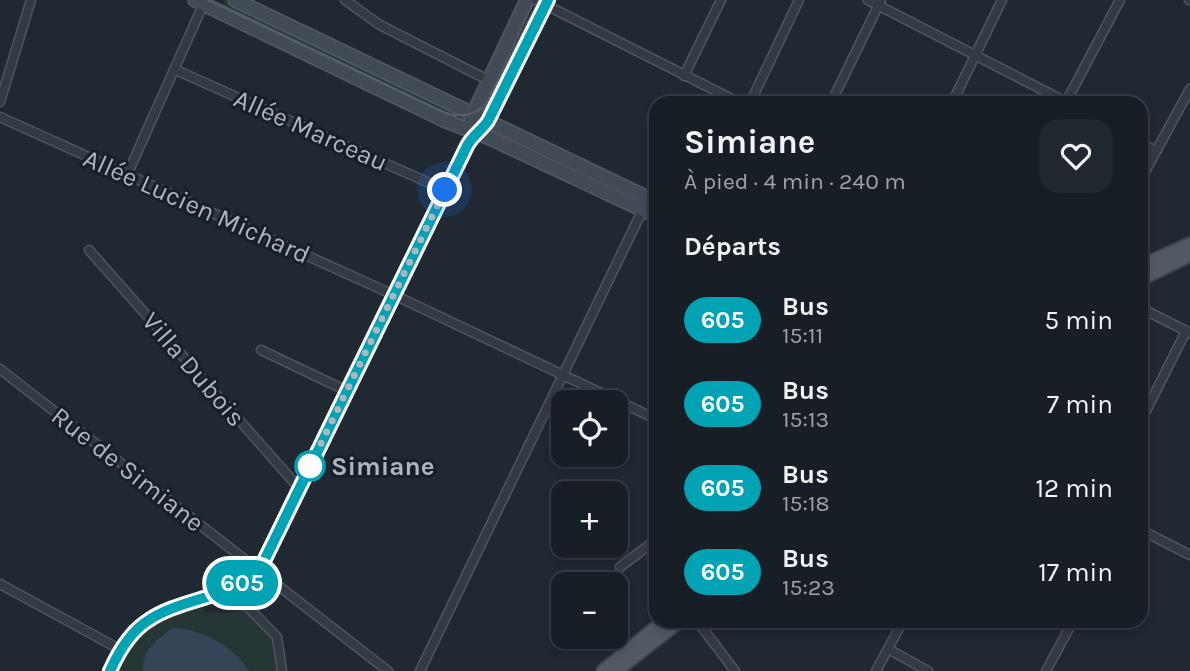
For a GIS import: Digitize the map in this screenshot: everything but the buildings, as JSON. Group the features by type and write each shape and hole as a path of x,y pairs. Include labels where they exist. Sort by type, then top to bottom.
{"main road":[{"path":"235,0 649,199"},
{"path":"472,135 472,113 527,0"},
{"path":"110,671 121,650 147,621 168,610 230,590 259,569 472,135 488,121 543,2"},
{"path":"199,3 472,135 649,212"},
{"path":"1148,263 1190,244"},
{"path":"1148,276 1190,256"},
{"path":"603,671 655,628"},
{"path":"616,671 671,628"}],"street":[{"path":"0,102 31,0"},
{"path":"345,0 380,25 488,80"},
{"path":"684,76 721,0"},
{"path":"753,96 799,0"},
{"path":"868,0 880,3 974,56 1053,96"},
{"path":"955,96 1002,0"},
{"path":"1071,96 1120,0"},
{"path":"543,2 725,96"},
{"path":"127,174 176,70 199,3"},
{"path":"834,96 880,3"},
{"name":"Allée Marceau","path":"176,70 445,190"},
{"path":"1148,166 1190,89"},
{"name":"Allée Lucien Michard","path":"0,117 394,295 649,416"},
{"path":"1148,147 1156,151"},
{"path":"420,671 643,209"},
{"name":"Villa Dubois","path":"89,250 299,488"},
{"path":"1148,312 1188,332 1148,408"},
{"path":"261,350 347,391"},
{"name":"Rue de Simiane","path":"0,369 388,671"},
{"path":"1148,534 1190,555"},
{"path":"620,567 649,545"},
{"path":"0,584 121,650"},
{"path":"242,601 277,636 282,671"},
{"path":"702,628 735,671"},
{"path":"876,671 899,628"},
{"path":"1046,671 1069,628"},
{"path":"888,649 928,671"}],"shaded area":[{"path":"225,0 452,107 449,119 220,10"},
{"path":"522,15 534,20 494,101 483,96"},
{"path":"196,606 203,607 205,612 231,613 243,607 273,639 278,671 249,671 228,649 200,633 185,629 172,630 159,637 150,650 143,671 116,671 148,628"}],"water":[{"path":"172,628 195,631 216,640 234,653 249,671 143,671 148,651"}],"tram line":[{"path":"208,0 454,115 478,111 488,102 539,0"}],"bus line":[{"name":"605","path":"110,671 121,650 147,621 168,610 230,590 243,583 263,563 470,140 479,135 488,121 509,73 548,0"}],"place":[{"name":"Simiane","path":"310,466"}],"route":[{"path":"310,466 445,190"}]}
